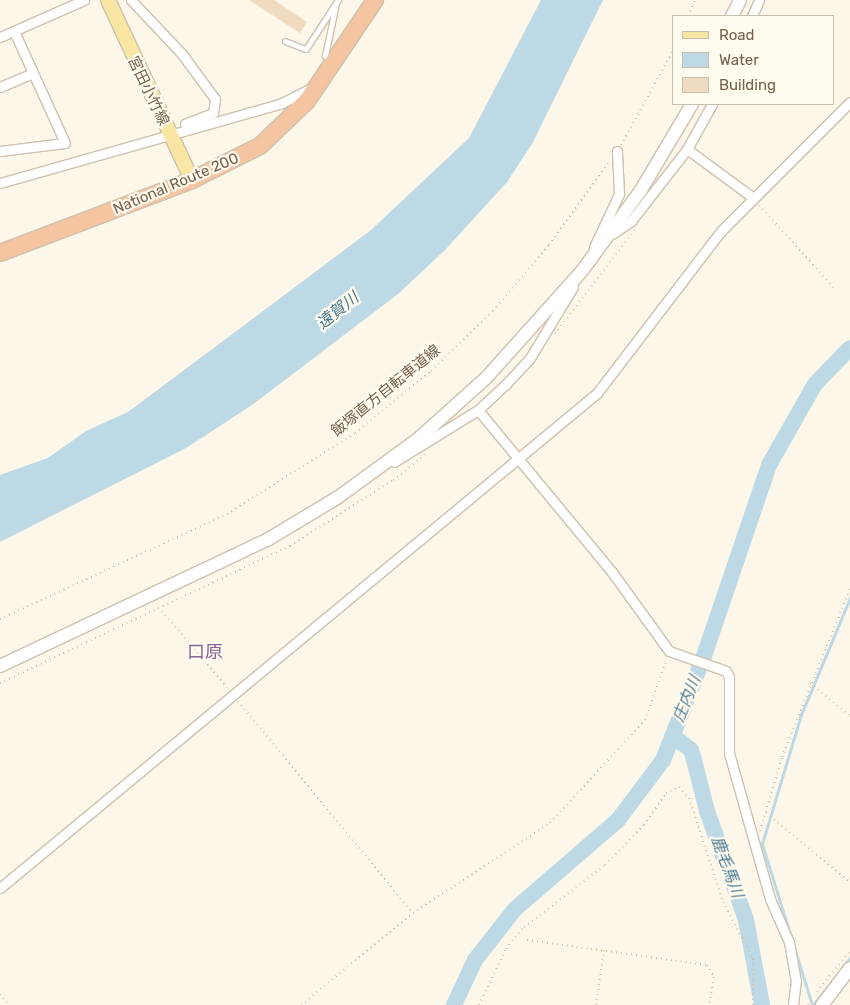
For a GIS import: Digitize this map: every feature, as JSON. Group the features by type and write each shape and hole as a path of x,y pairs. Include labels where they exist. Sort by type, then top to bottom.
{"highway":[{"name":"National Route 200","path":"0,253 192,180 260,146 294,116 330,71 375,0"}],"main road":[{"name":"宮田小竹線","path":"108,0 192,180"}],"street":[{"path":"0,37 84,0"},
{"path":"131,0 182,54 216,105 213,113 170,133"},
{"path":"732,15 740,0"},
{"path":"752,15 759,0"},
{"path":"1,149 65,143 14,31"},
{"path":"0,183 170,133 296,99 330,71"},
{"path":"0,87 33,74"},
{"path":"0,888 597,393 720,231 752,197 850,102"},
{"path":"382,466 486,378 582,271 612,234 691,105"},
{"path":"612,234 631,221 687,149 711,105"},
{"path":"687,149 752,197"},
{"path":"0,666 249,550 382,466 478,410 530,358 582,271 620,194 617,151"},
{"path":"478,410 612,572 673,653 726,671 729,677 729,753 755,850 793,959 793,1005"},
{"path":"822,1005 850,968"}],"lane":[{"path":"330,71 326,56 338,1"},
{"path":"285,42 306,49 338,1"}],"path":[{"path":"688,15 695,0"},
{"name":"飯塚直方自転車道線","path":"0,619 227,514 355,433 431,370 492,311 549,245 617,151 672,52"},
{"path":"752,197 835,288"},
{"path":"550,337 574,314 641,221"},
{"path":"755,850 810,683 850,590"},
{"path":"0,683 162,610 413,913"},
{"path":"301,1005 413,913 494,864 556,816 645,720 673,653"},
{"path":"810,683 850,716"},
{"path":"479,1005 490,976 524,928 605,865 644,825 666,793 679,787 689,798 723,902 753,960 753,1005"},
{"path":"766,813 850,882"},
{"path":"527,940 707,965 714,976 709,1005"},
{"path":"596,1005 604,950"},
{"path":"808,1005 850,951"},
{"path":"0,994 9,1005"}],"water":[{"name":"遠賀川","path":"541,0 603,0 532,144 507,182 445,250 398,294 252,405 186,448 0,542 0,475 48,458 86,431 128,412 371,230 469,138"}],"building":[{"path":"249,0 274,0 307,22 300,33"}],"waterway":[{"name":"庄内川","path":"454,1005 475,960 515,909 618,820 663,760 704,656 769,465 815,384 850,348"},
{"path":"812,1005 762,844 801,715 850,598"},
{"name":"鹿毛馬川","path":"674,737 691,750 707,811 746,920 762,1005"},
{"path":"813,1005 850,958"}],"district":[{"name":"口原","path":"205,652"}]}
